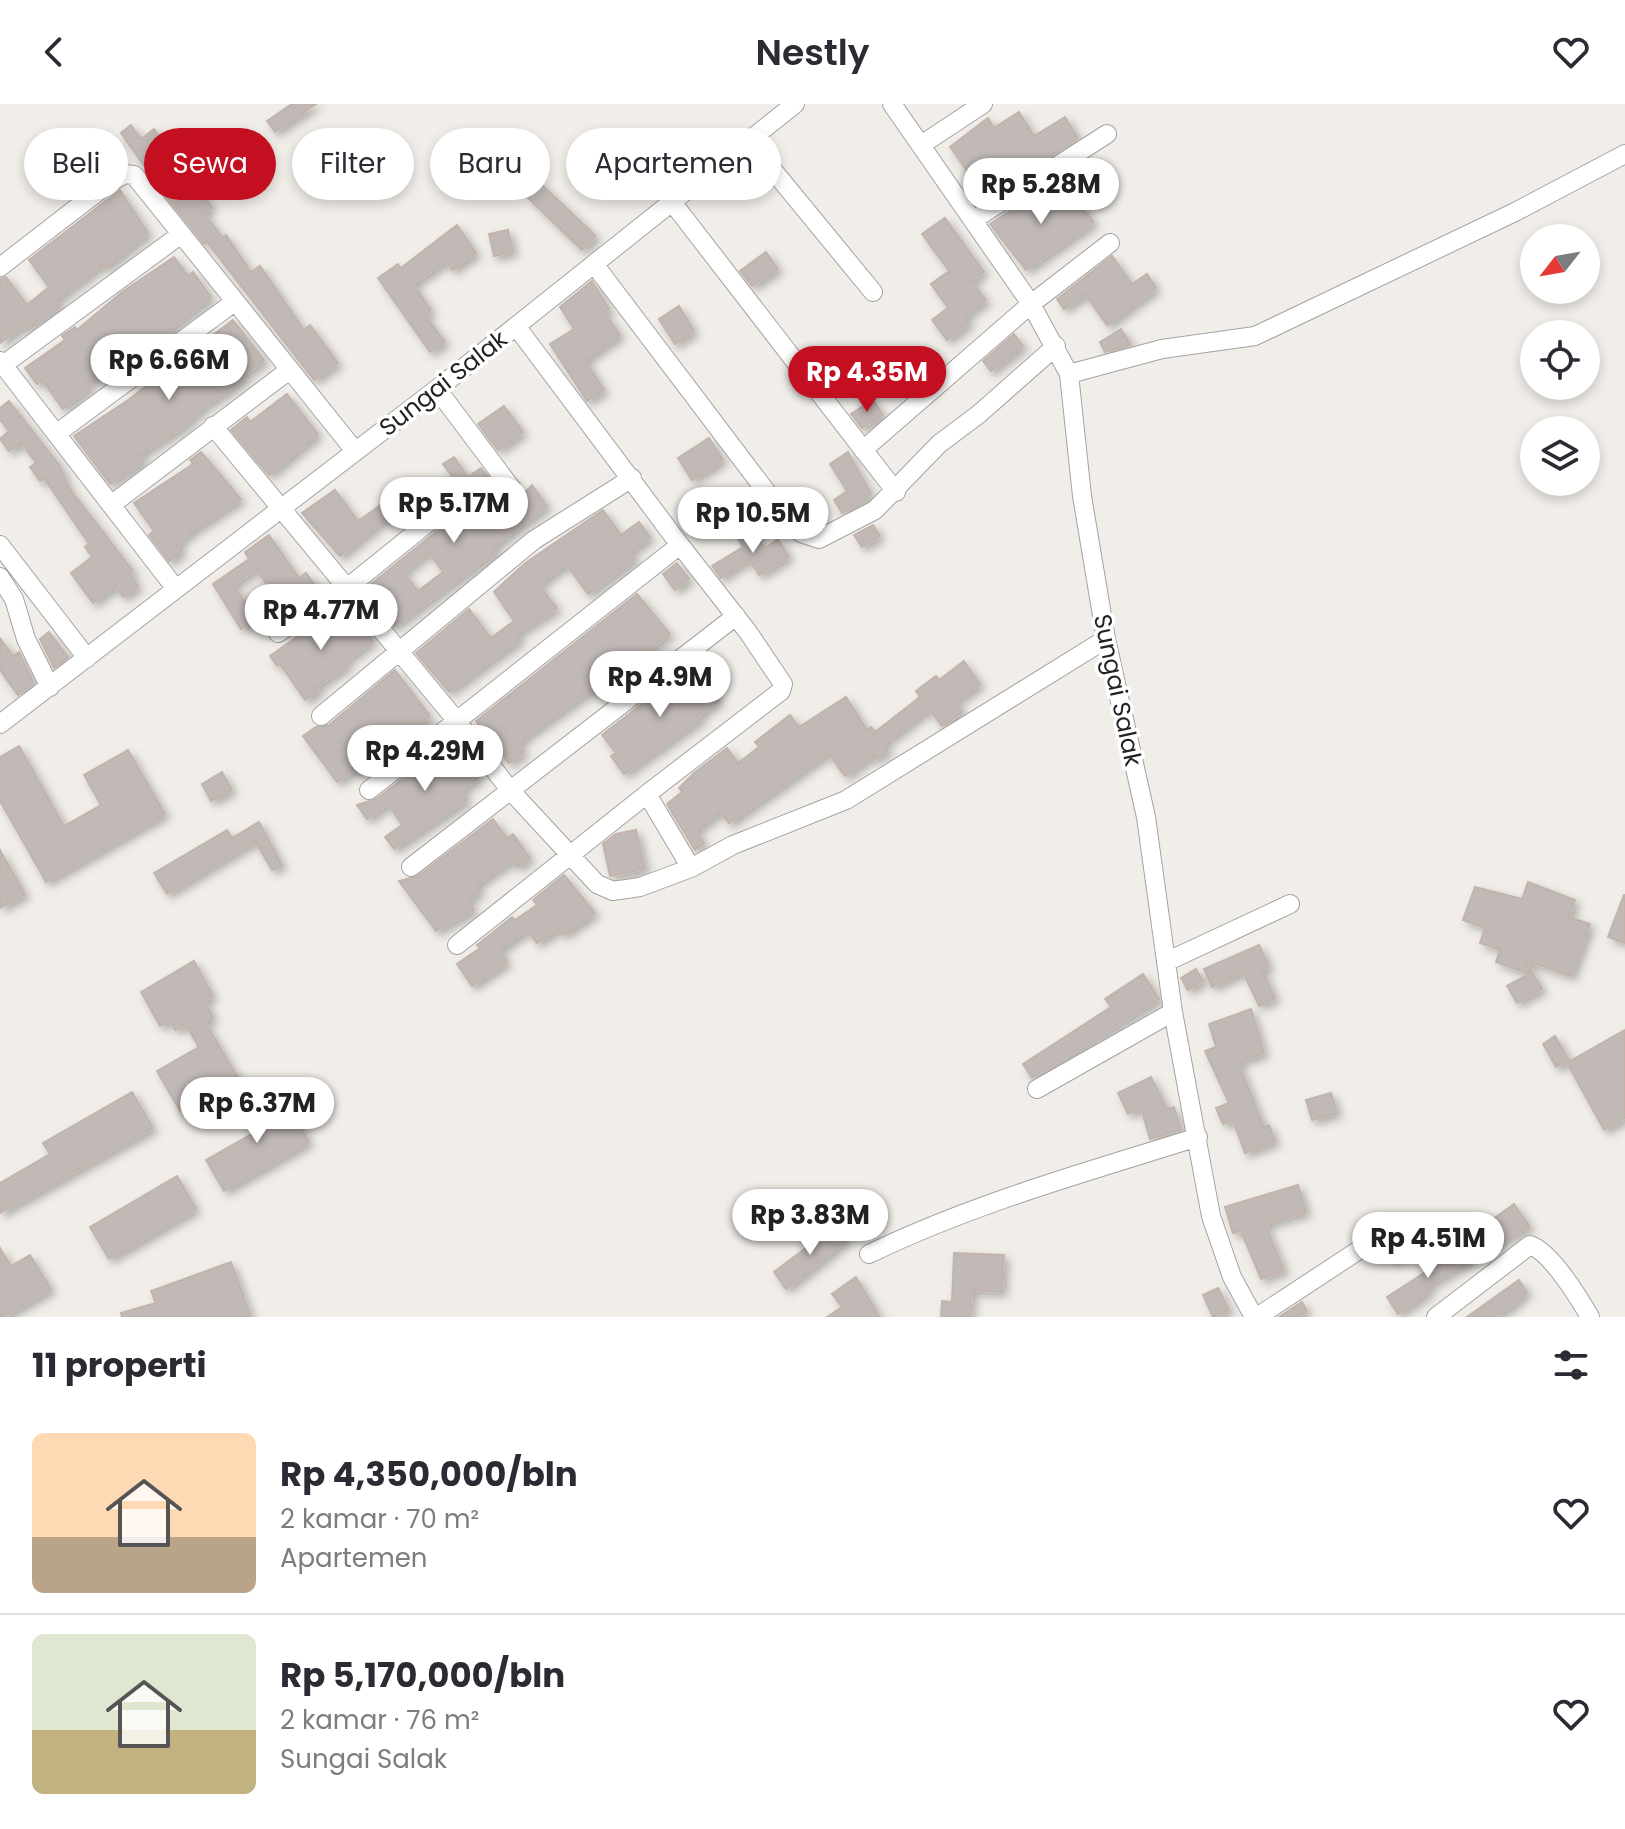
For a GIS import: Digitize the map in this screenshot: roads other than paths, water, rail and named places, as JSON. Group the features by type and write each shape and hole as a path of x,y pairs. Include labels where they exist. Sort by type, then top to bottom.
{"street":[{"name":"Sungai Salak","path":"765,128 795,104"},
{"name":"Sungai Salak","path":"892,104 1031,304 1069,374 1082,496 1106,639 1146,817 1173,1012 1211,1216 1232,1277 1255,1317"},
{"path":"921,145 983,104"},
{"path":"973,220 1107,134"},
{"path":"1069,374 1162,349 1255,336 1515,212 1625,154"},
{"path":"0,267 125,174 134,175 233,303 355,451"},
{"path":"781,180 873,292"},
{"name":"Sungai Salak","path":"0,724 437,389 675,200"},
{"path":"672,202 896,492"},
{"path":"176,589 1,363 180,235"},
{"path":"863,450 1031,304 1110,243"},
{"path":"594,264 801,533 814,538 827,537 875,510 896,492 906,476 939,444 979,414 1056,346"},
{"path":"56,434 233,303"},
{"path":"457,945 783,687 782,679 736,616 516,326"},
{"path":"111,505 288,371"},
{"path":"437,389 512,489"},
{"path":"213,426 456,720 510,790 597,884 613,891 640,887 691,868 733,845 846,800 1106,639"},
{"path":"321,716 534,540 632,478"},
{"path":"278,633 347,588 445,509"},
{"path":"0,545 87,658"},
{"path":"369,790 680,545"},
{"path":"0,577 14,599 26,639 50,687"},
{"path":"411,867 736,616"},
{"path":"647,794 691,868"},
{"path":"1166,962 1290,904"},
{"path":"1037,1089 1173,1012"},
{"path":"869,1254 909,1235 1029,1190 1198,1137"},
{"path":"1436,1317 1530,1245 1538,1248 1569,1285 1590,1317"},
{"path":"1255,1317 1362,1248"}]}
